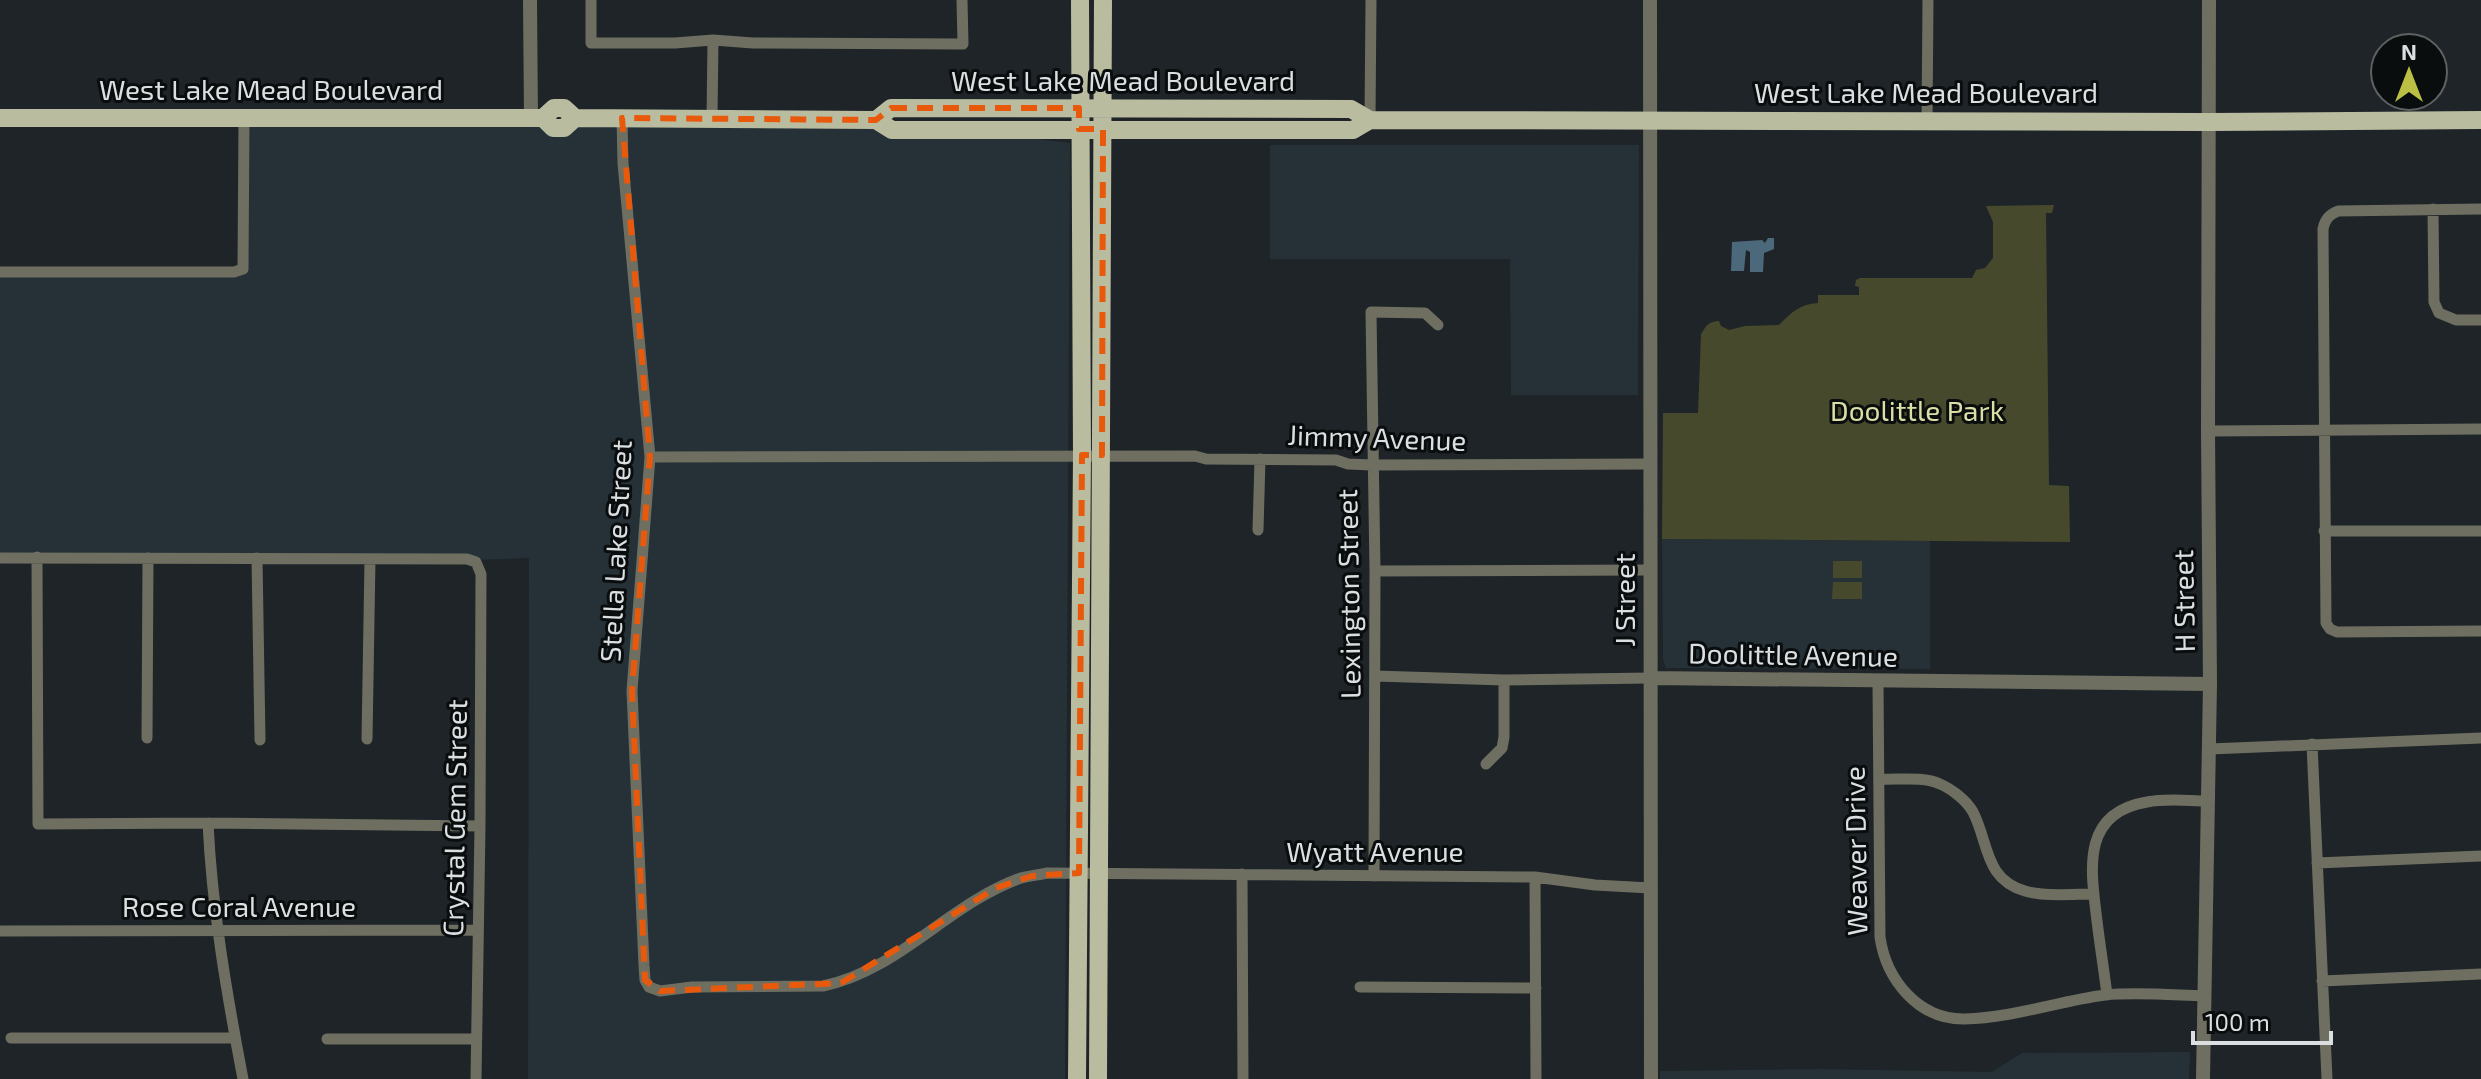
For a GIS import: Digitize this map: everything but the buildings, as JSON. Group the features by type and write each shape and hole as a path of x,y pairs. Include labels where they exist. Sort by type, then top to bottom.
{"main road":[{"path":"1080,0 1081,317 1092,455 1099,872 1098,1079"},
{"path":"1077,1079 1079,873 1092,455 1102,377 1103,0"},
{"name":"West Lake Mead Boulevard","path":"0,118 537,118 554,108 564,108 575,118 876,120 892,130 1353,130 1370,120"},
{"name":"West Lake Mead Boulevard","path":"876,120 891,108 1351,109 1370,120 2481,120"},
{"path":"1253,130 1261,119 1282,119 1294,109"},
{"path":"1081,317 1087,320 1093,363 1102,377"}],"street":[{"path":"530,0 537,118"},
{"path":"591,0 591,43 713,40 963,44 962,0"},
{"path":"1370,120 1371,0"},
{"name":"J Street","path":"1650,0 1651,1079"},
{"path":"1927,121 1928,0"},
{"name":"H Street","path":"2203,1079 2210,749 2209,0"},
{"path":"712,119 713,40"},
{"path":"0,272 234,272 243,269 244,118"},
{"name":"Stella Lake Street","path":"622,118 623,163 650,457 632,691 644,965 649,987"},
{"path":"2433,209 2434,302 2439,313 2456,320 2481,320"},
{"path":"2481,209 2338,211 2330,215 2323,229 2326,623 2337,632 2481,631"},
{"name":"Lexington Street","path":"1374,876 1375,571 1371,312 1425,313 1438,325"},
{"path":"2208,431 2481,429"},
{"name":"Jimmy Avenue","path":"650,457 1092,455 1336,460 1372,465 1651,464"},
{"path":"1258,530 1260,459"},
{"path":"2324,531 2481,531"},
{"path":"37,557 38,824 480,826"},
{"path":"0,558 370,559 367,739"},
{"path":"147,738 148,558"},
{"path":"257,558 260,740"},
{"name":"Crystal Gem Street","path":"370,559 473,560 481,574 476,1079"},
{"path":"1375,571 1650,570"},
{"name":"Doolittle Avenue","path":"1375,676 1504,680 1651,678 2210,684"},
{"path":"1486,764 1502,748 1504,680"},
{"name":"Weaver Drive","path":"1878,682 1880,937 1886,964 1910,997 1933,1013 1963,1019 2107,995 2204,996"},
{"path":"2210,749 2481,738"},
{"path":"2312,744 2327,1079"},
{"path":"1879,779 1930,781 1942,785 1965,801 1973,812 1992,866 2014,886 2028,892 2094,894"},
{"path":"2107,995 2091,861 2096,839 2120,811 2147,801 2209,801"},
{"path":"208,823 210,867 243,1079"},
{"path":"2317,863 2481,856"},
{"name":"Wyatt Avenue","path":"649,987 660,991 692,987 823,986 841,983 867,972 996,888 1040,874 1535,877 1650,888"},
{"path":"1242,874 1243,1079"},
{"path":"1535,877 1536,1079"},
{"name":"Rose Coral Avenue","path":"0,931 478,930"},
{"path":"2322,981 2481,974"},
{"path":"1360,987 1536,988"},
{"path":"11,1038 235,1038"},
{"path":"327,1039 476,1039"}],"highlighted area":[{"path":"891,108 1079,108 1079,129 1103,129 1102,455 1082,455 1079,873 1032,876 996,888 841,983 660,991 645,980 632,691 650,457 622,118 876,120"}],"shaded area":[{"path":"244,118 876,120 1070,143 1065,1079 528,1079 529,558 0,558 0,272 243,269"},
{"path":"1270,145 1639,145 1638,395 1511,395 1510,259 1270,259"},
{"path":"1662,539 1930,541 1930,669 1666,668 1663,660"},
{"path":"2190,1052 2189,1079 1660,1079 1660,1071 1821,1069 1992,1072 2022,1053"}],"green space":[{"name":"Doolittle Park","path":"2054,205 2052,213 2046,213 2049,485 2069,486 2070,542 1662,539 1663,413 1698,413 1701,334 1708,324 1719,321 1729,330 1779,325 1797,310 1818,303 1818,295 1859,295 1859,287 1855,286 1860,278 1972,278 1976,270 1985,268 1993,258 1993,222 1986,206"},
{"path":"1833,561 1862,561 1862,578 1833,578"},
{"path":"1833,582 1862,582 1862,599 1832,599"}],"water":[{"path":"1768,238 1774,238 1774,249 1764,253 1763,272 1750,272 1750,252 1746,250 1744,271 1731,271 1732,242 1762,240 1765,243"}]}
